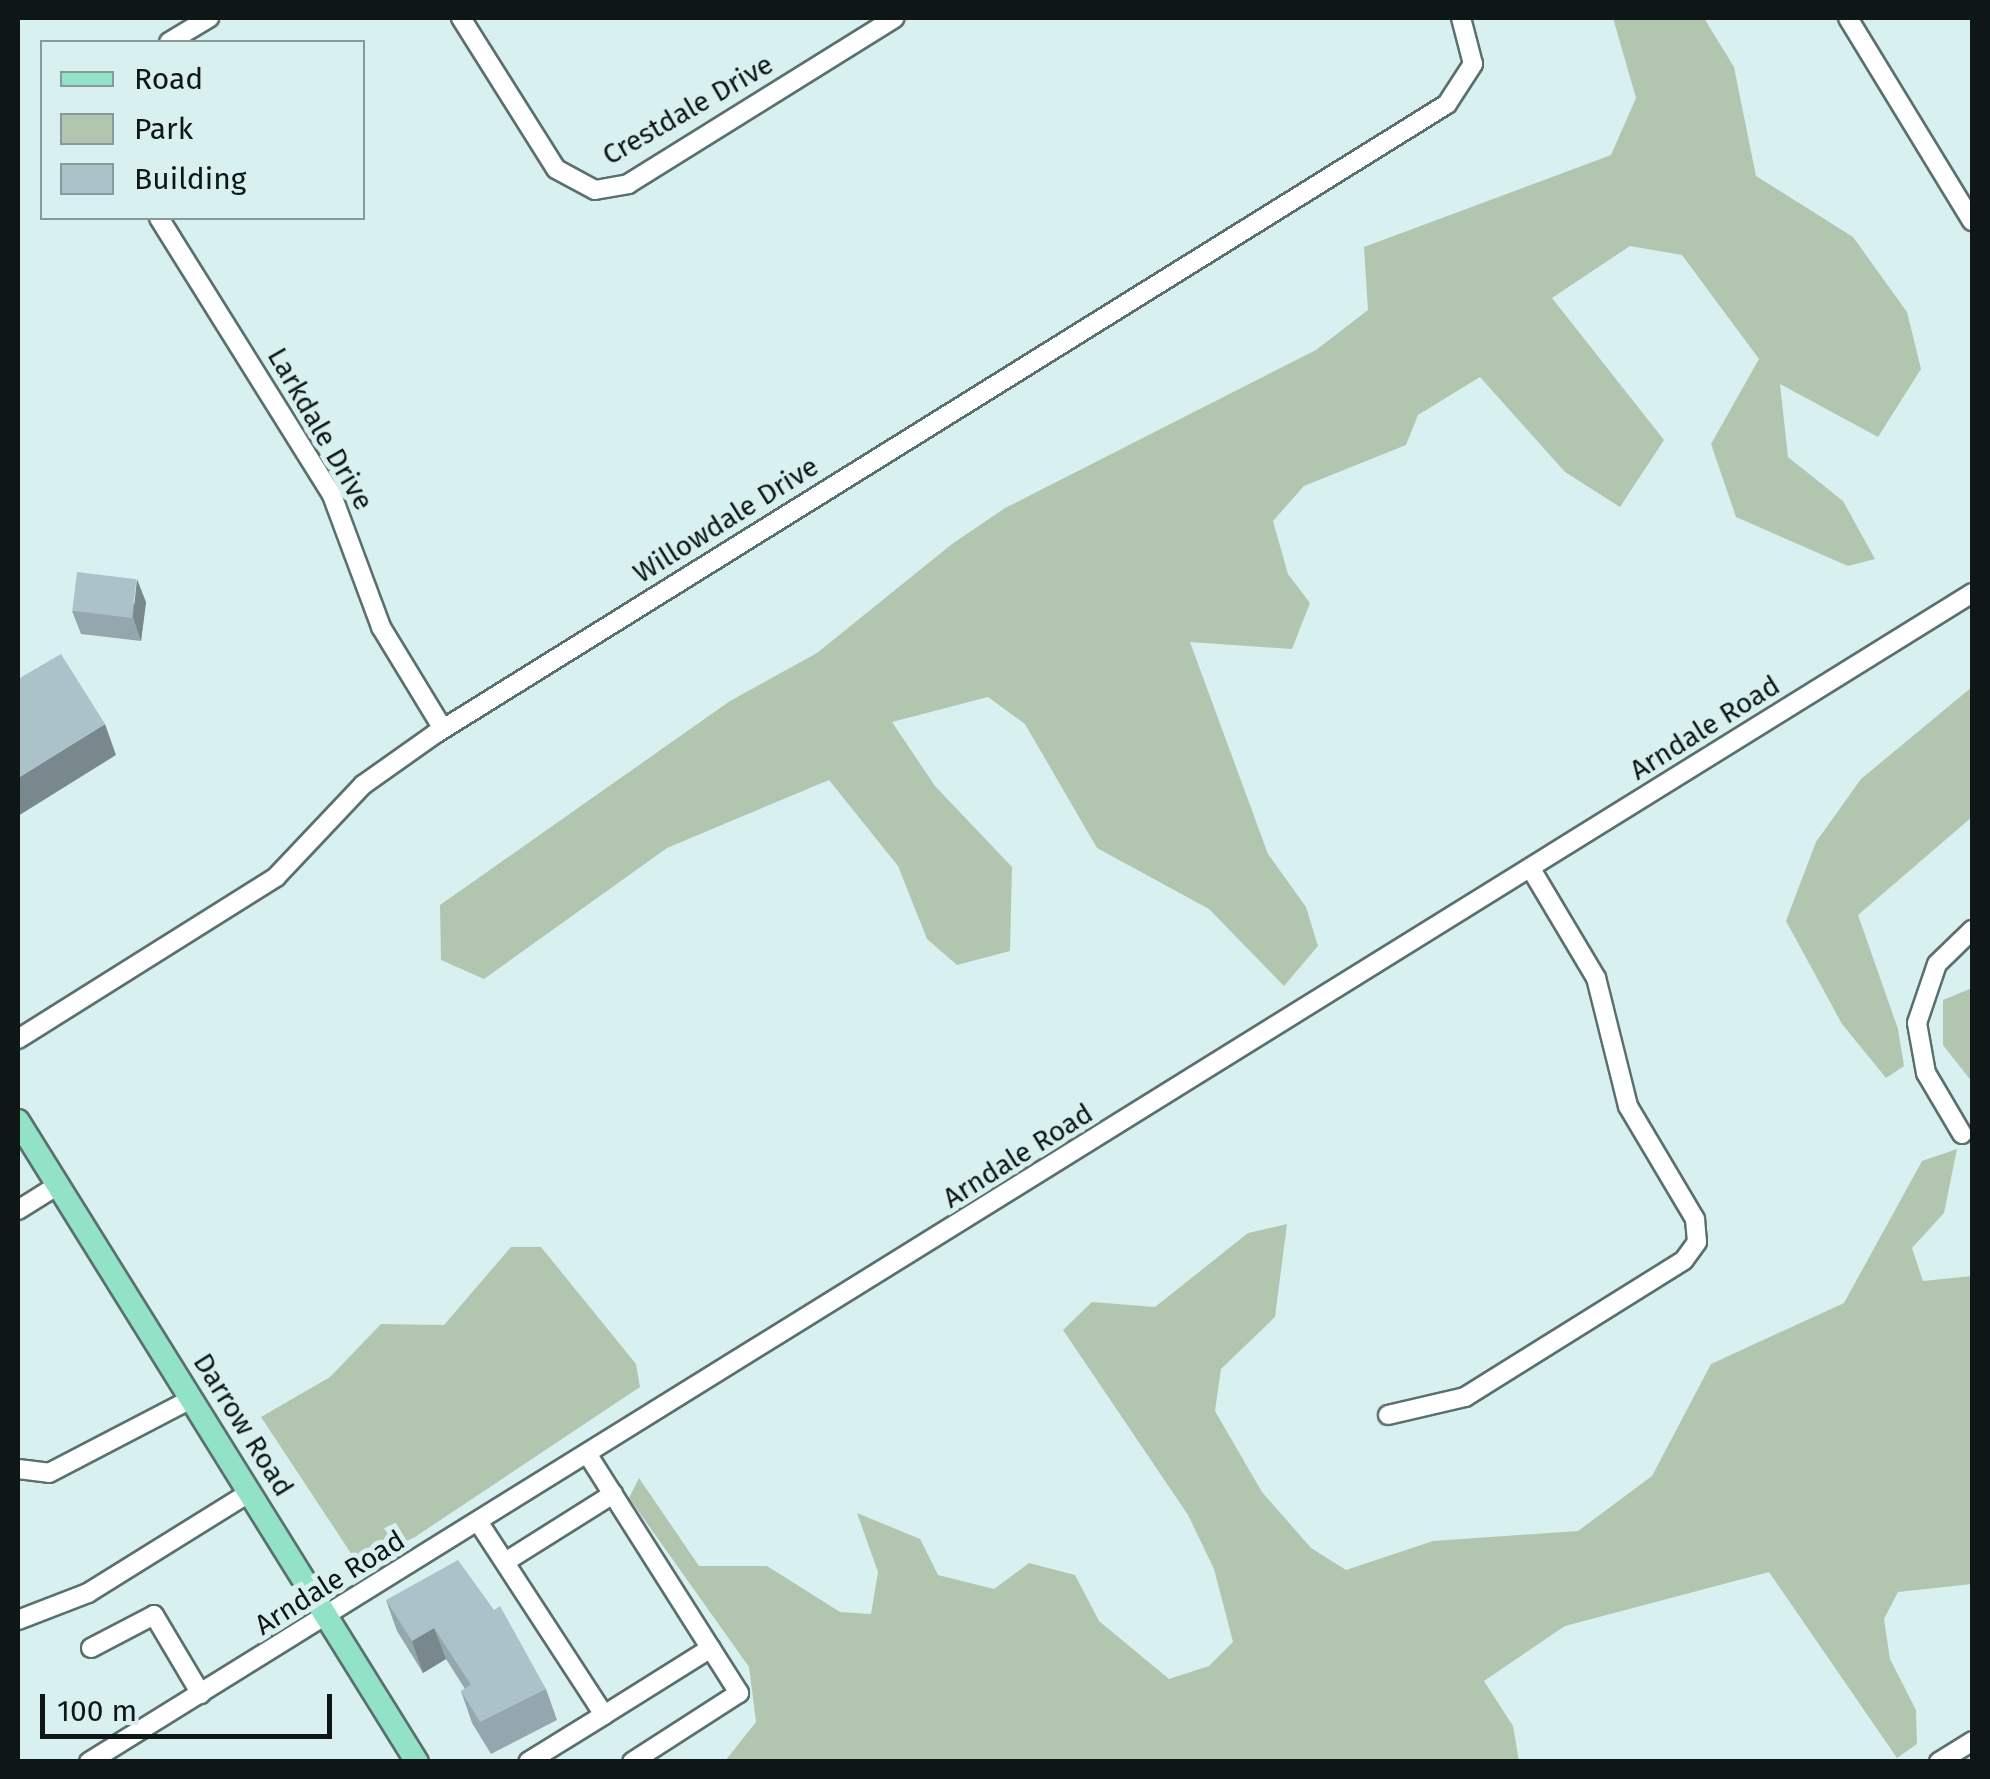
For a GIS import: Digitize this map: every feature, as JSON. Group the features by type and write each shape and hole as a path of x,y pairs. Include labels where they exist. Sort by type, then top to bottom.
{"main road":[{"name":"Darrow Road","path":"18,1120 417,1762"}],"street":[{"path":"172,40 210,18"},
{"name":"Crestdale Drive","path":"461,18 556,169 595,190 628,184 894,18"},
{"name":"Willowdale Drive","path":"18,1039 276,877 363,785 443,730 1447,104 1474,64 1461,18"},
{"path":"1848,18 1972,220"},
{"name":"Larkdale Drive","path":"160,220 332,495 381,628 443,730"},
{"name":"Arndale Road","path":"89,1762 328,1619 1972,592"},
{"path":"1388,1416 1465,1397 1684,1260 1697,1242 1695,1219 1628,1106 1596,978 1531,869"},
{"path":"1962,1134 1926,1073 1917,1023 1937,964 1972,930"},
{"path":"18,1210 58,1185"},
{"path":"18,1469 49,1473 192,1399"},
{"path":"588,1455 739,1693 632,1762"},
{"path":"18,1620 88,1593 250,1492"},
{"path":"504,1562 613,1494"},
{"path":"479,1523 604,1715"},
{"path":"91,1648 154,1615 201,1694"},
{"path":"528,1762 711,1648"},
{"path":"1940,1762 1972,1741"}],"green space":[{"path":"1613,18 1704,18 1734,67 1756,176 1853,237 1907,312 1921,369 1878,437 1780,384 1788,457 1843,501 1875,559 1848,566 1736,517 1711,444 1759,359 1682,255 1630,246 1552,298 1664,440 1620,507 1565,472 1480,377 1418,415 1406,445 1304,486 1273,521 1288,574 1310,603 1292,649 1190,642 1268,854 1306,907 1318,946 1284,986 1209,909 1097,848 1025,724 988,697 892,722 935,786 1012,867 1010,951 957,965 927,939 898,866 829,780 667,848 484,979 441,960 440,905 730,701 817,653 952,544 1005,508 1316,350 1368,310 1364,247 1611,155 1636,98"},
{"path":"1972,687 1972,817 1858,915 1898,1029 1904,1066 1886,1078 1842,1024 1786,921 1816,842 1861,779"},
{"path":"1972,988 1972,1082 1943,1045 1943,1000"},
{"path":"1957,1149 1944,1213 1912,1248 1923,1281 1972,1276 1972,1584 1898,1592 1884,1619 1890,1659 1916,1710 1917,1744 1897,1758 1769,1572 1565,1626 1484,1681 1513,1726 1519,1761 725,1761 756,1722 749,1667 629,1498 639,1478 699,1566 767,1566 840,1612 871,1614 878,1572 857,1513 920,1539 938,1575 994,1589 1029,1563 1075,1575 1099,1621 1169,1679 1209,1666 1233,1642 1214,1569 1188,1515 1063,1330 1092,1302 1155,1307 1248,1233 1287,1224 1275,1317 1221,1369 1215,1411 1262,1492 1311,1548 1346,1570 1433,1541 1578,1531 1652,1476 1711,1364 1844,1303 1922,1161"},
{"path":"511,1247 541,1247 636,1364 640,1387 415,1537 358,1564 261,1417 330,1377 381,1324 444,1325"}],"building":[{"path":"77,572 137,579 132,618 72,611"},
{"path":"61,654 105,724 18,778 18,679"},
{"path":"458,1560 494,1610 500,1606 546,1689 480,1722 461,1691 471,1685 434,1628 412,1641 386,1600"}]}
